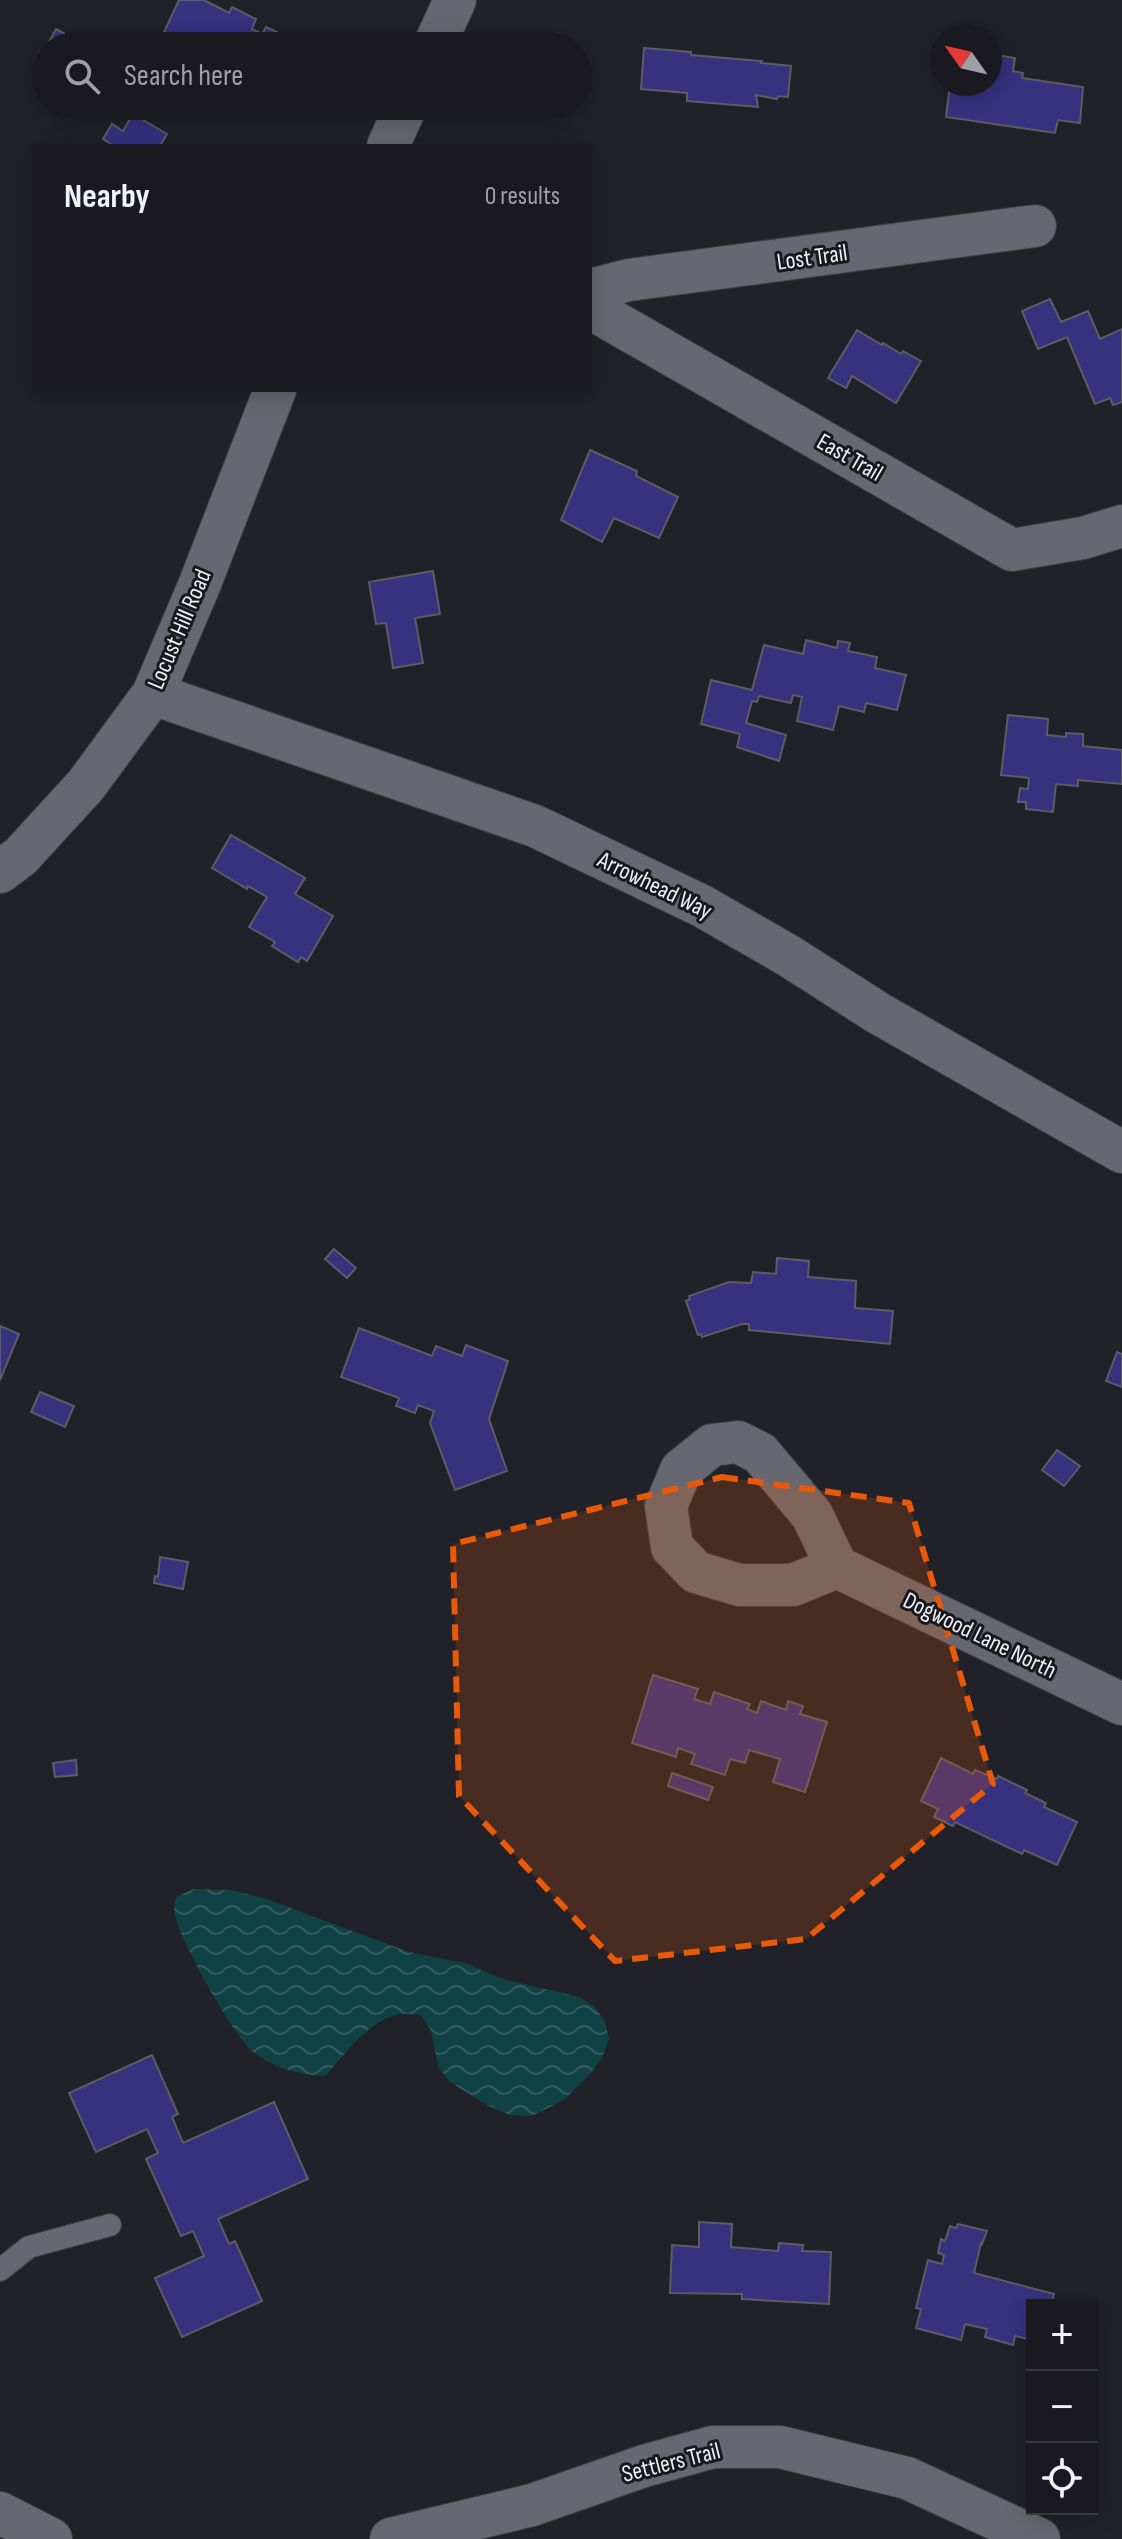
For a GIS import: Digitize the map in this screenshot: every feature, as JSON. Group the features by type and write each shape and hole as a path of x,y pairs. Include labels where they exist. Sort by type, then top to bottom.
{"street":[{"path":"440,32 455,0"},
{"path":"389,144 400,120"},
{"name":"Lost Trail","path":"592,289 629,280 1035,226"},
{"name":"East Trail","path":"592,309 1012,550 1083,538 1122,526"},
{"name":"Locust Hill Road","path":"0,872 21,856 86,785 153,694 199,586 274,392"},
{"name":"Arrowhead Way","path":"153,694 549,833 702,906 789,956 878,1013 1122,1152"},
{"name":"Dogwood Lane North","path":"837,1567 1122,1704"},
{"name":"Settlers Trail","path":"391,2539 532,2505 644,2466 713,2447 780,2447 907,2478 1039,2539"},
{"path":"0,2513 51,2539"}],"lane":[{"path":"0,2270 29,2247 110,2225"}],"highlighted area":[{"path":"722,1477 909,1503 993,1784 806,1939 615,1961 459,1796 453,1544"}],"water":[{"path":"193,1889 230,1890 267,1899 409,1952 465,1963 503,1979 579,1997 595,2007 605,2022 609,2038 602,2058 564,2100 532,2116 510,2115 450,2082 438,2067 431,2030 421,2015 401,2014 379,2023 368,2030 325,2076 276,2066 251,2050 242,2040 186,1945 174,1906 176,1897"}],"building":[{"path":"179,0 204,0 229,13 232,7 256,19 252,29 258,32 164,32"},
{"path":"644,48 791,66 788,97 778,96 777,99 756,95 758,107 687,101 687,93 641,89"},
{"path":"1002,56 1015,58 1013,71 1023,73 1022,78 1083,87 1080,123 1058,120 1055,133 946,117 949,96 1002,96"},
{"path":"129,120 143,120 167,134 161,144 111,144 103,139 112,124 123,131"},
{"path":"1050,299 1061,322 1088,311 1100,339 1122,329 1122,402 1113,405 1110,398 1095,404 1067,337 1038,349 1022,311"},
{"path":"857,330 882,345 901,354 903,351 921,361 896,403 852,376 846,388 828,378"},
{"path":"590,450 637,471 636,476 678,497 659,538 614,518 602,542 561,520"},
{"path":"433,571 440,614 415,618 423,663 393,668 386,623 376,624 369,582"},
{"path":"806,640 837,648 838,641 850,643 848,651 877,657 875,668 906,675 897,710 866,703 864,712 839,706 833,730 797,721 802,697 793,695 791,703 759,696 757,702 752,701 746,723 786,735 779,761 737,747 740,734 701,724 711,680 752,690 764,645 803,654"},
{"path":"1008,715 1048,719 1047,735 1066,737 1066,733 1083,734 1083,746 1122,750 1122,784 1078,780 1078,786 1056,784 1053,812 1026,809 1026,802 1018,802 1020,788 1028,789 1029,778 1001,775"},
{"path":"231,835 305,878 295,894 333,916 307,961 301,957 298,962 272,946 275,942 249,927 267,897 212,868"},
{"path":"334,1249 356,1268 347,1278 325,1259"},
{"path":"777,1258 809,1261 808,1277 856,1281 855,1308 893,1311 890,1344 749,1330 749,1324 702,1337 698,1335 686,1301 690,1299 689,1296 729,1282 751,1283 753,1272 776,1274"},
{"path":"0,1326 19,1334 0,1380"},
{"path":"359,1328 432,1356 436,1346 462,1356 466,1345 508,1361 489,1419 507,1471 455,1490 430,1423 434,1411 418,1405 415,1413 396,1406 399,1398 341,1377"},
{"path":"1117,1352 1122,1354 1122,1387 1106,1381"},
{"path":"40,1392 74,1406 65,1427 31,1412"},
{"path":"1057,1450 1080,1466 1064,1486 1042,1470"},
{"path":"160,1557 188,1562 183,1589 154,1583 155,1576 158,1577"},
{"path":"653,1675 698,1689 694,1699 710,1704 714,1692 750,1704 747,1709 757,1713 761,1701 786,1710 788,1701 803,1706 800,1714 827,1722 805,1792 773,1782 780,1759 749,1750 745,1763 730,1759 725,1775 691,1764 695,1754 678,1748 676,1757 632,1743"},
{"path":"941,1758 973,1774 975,1770 997,1779 998,1776 1027,1790 1025,1793 1046,1803 1044,1807 1077,1822 1057,1865 1024,1850 1022,1854 955,1822 953,1826 934,1817 938,1809 921,1801"},
{"path":"76,1760 77,1775 55,1777 53,1763"},
{"path":"672,1773 713,1787 708,1800 668,1786"},
{"path":"152,2055 178,2114 172,2117 183,2143 274,2102 308,2179 218,2219 229,2244 235,2241 262,2301 182,2337 155,2278 204,2256 193,2231 181,2236 146,2159 158,2153 147,2129 96,2152 69,2093"},
{"path":"699,2222 732,2224 731,2247 778,2251 779,2243 803,2245 802,2251 831,2252 829,2304 742,2299 742,2294 670,2293 672,2245 699,2247"},
{"path":"958,2224 987,2231 974,2273 1054,2294 1053,2299 1026,2299 1026,2339 1015,2336 1013,2345 985,2337 987,2329 965,2324 961,2340 916,2328 921,2309 916,2308 928,2260 942,2264 944,2255 938,2253 941,2239 945,2241 950,2226 956,2228"}]}
